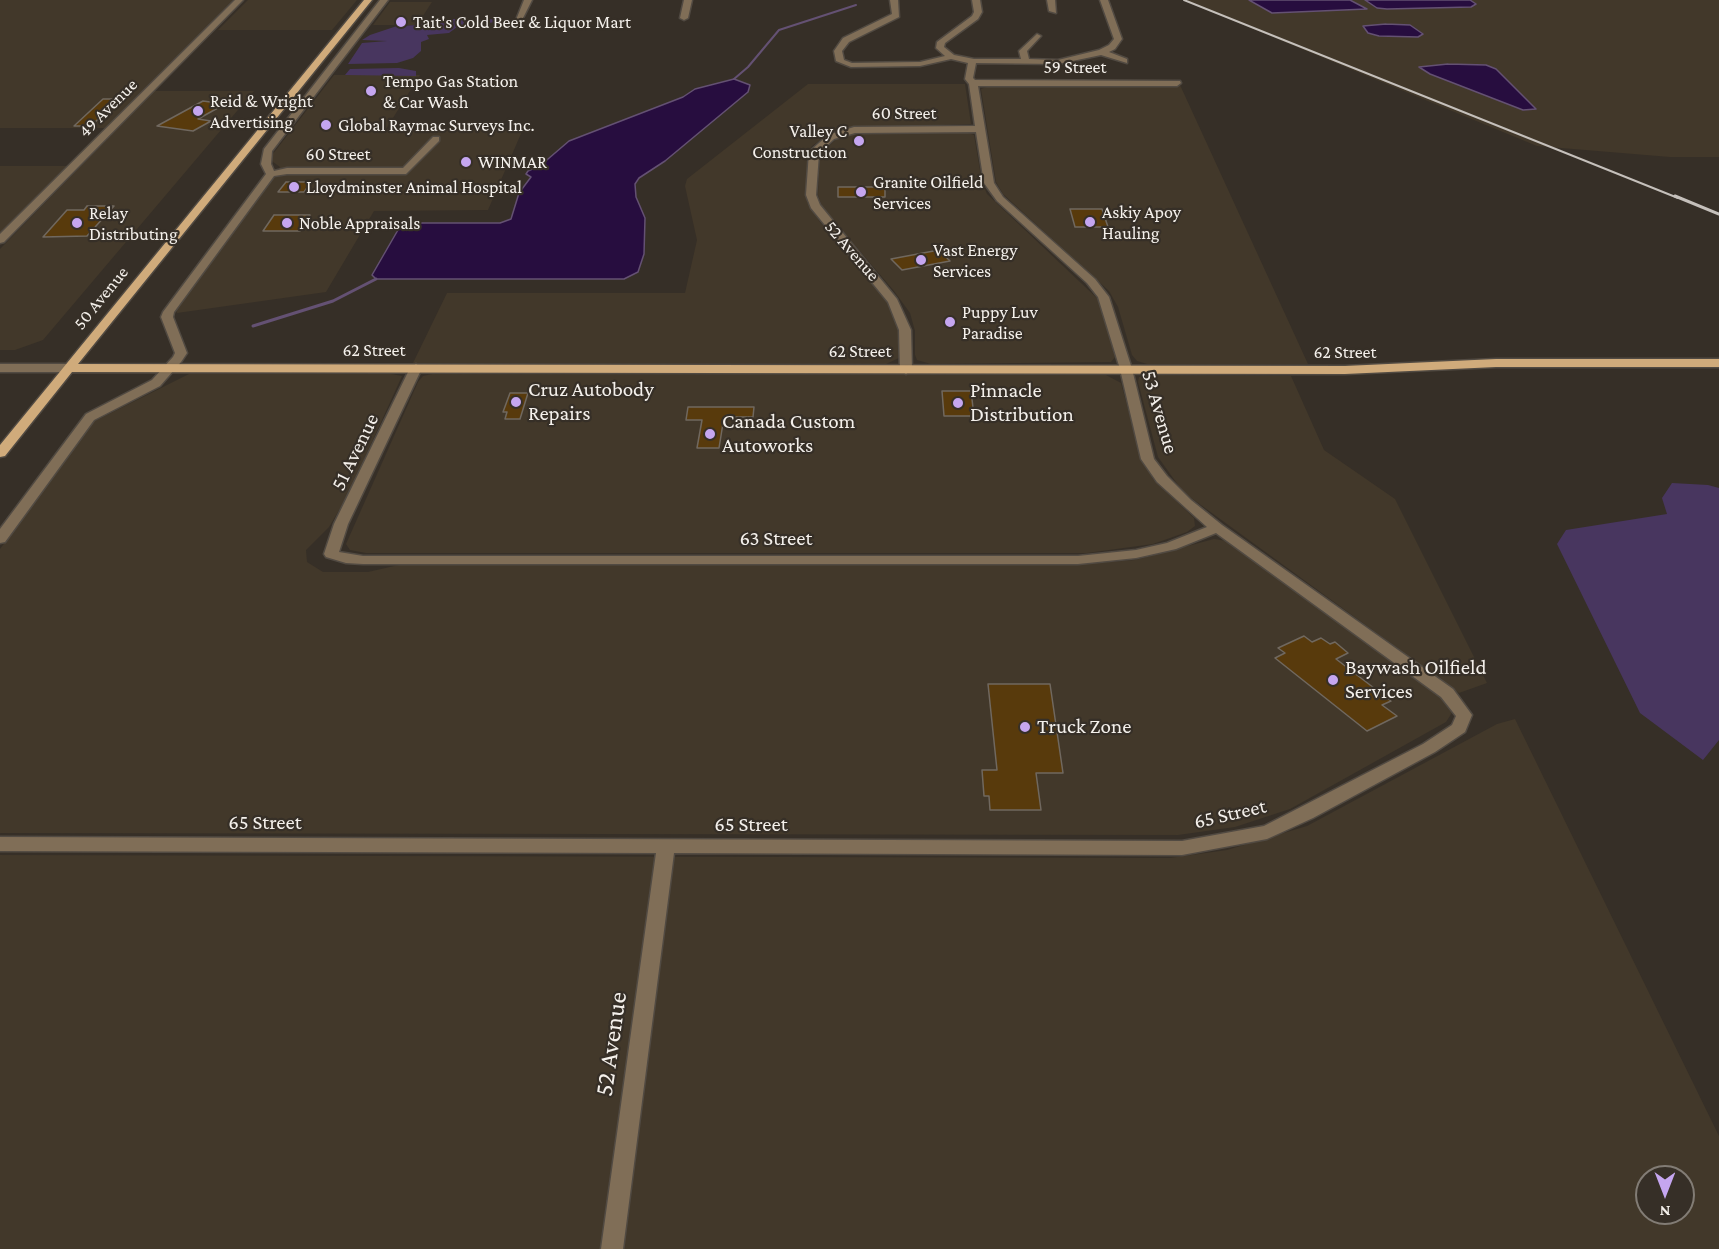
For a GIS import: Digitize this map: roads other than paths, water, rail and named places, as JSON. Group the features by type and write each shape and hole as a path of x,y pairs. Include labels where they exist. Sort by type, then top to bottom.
{"main road":[{"name":"50 Avenue","path":"0,453 368,0"},
{"name":"62 Street","path":"68,368 1345,370 1497,363 1719,363"}],"street":[{"name":"49 Avenue","path":"0,240 239,0"},
{"path":"0,539 90,417 162,379 181,353 167,317 169,312 271,174 266,164 267,151 384,0"},
{"path":"519,18 528,0"},
{"path":"684,18 688,0"},
{"path":"894,0 896,15 846,40 838,51 840,61 851,64 920,64 951,57 974,61 1070,60 1102,52 1112,47 1118,39 1104,0"},
{"path":"951,57 940,48 941,42 975,17 978,12 976,0"},
{"path":"1051,0 1053,11"},
{"path":"1026,62 1023,51 1037,36"},
{"path":"1102,52 1124,61"},
{"name":"53 Avenue","path":"974,61 969,72 969,79 973,83 989,183 994,193 1099,290 1107,304 1126,369 1148,459 1176,494 1217,528 1447,693 1464,715"},
{"name":"59 Street","path":"973,83 1177,83"},
{"path":"280,106 304,106"},
{"name":"60 Street","path":"831,137 854,130 979,129"},
{"name":"52 Avenue","path":"831,137 814,152 811,195 819,214 884,288 897,307 905,330 906,370"},
{"name":"60 Street","path":"271,174 287,171 406,171 436,139"},
{"name":"62 Street","path":"0,368 68,368"},
{"name":"51 Avenue","path":"331,554 341,524 416,369"},
{"name":"63 Street","path":"331,554 363,560 1078,560 1136,554 1159,549 1217,528"},
{"name":"65 Street","path":"0,844 1182,848 1267,832 1297,818 1419,754 1459,728 1464,715"},
{"name":"52 Avenue","path":"612,1249 666,847"}],"waterway":[{"path":"734,79 748,67 779,30 856,5"},
{"path":"253,326 333,301 376,279"}],"railway":[{"path":"1184,0 1678,198"},
{"path":"1675,196 1719,214"}],"place":[{"name":"Tait's Cold Beer & Liquor Mart","path":"401,22"},
{"name":"Tempo Gas Station & Car Wash","path":"371,91"},
{"name":"Reid & Wright Advertising","path":"198,111"},
{"name":"Global Raymac Surveys Inc.","path":"326,125"},
{"name":"Valley C Construction","path":"859,141"},
{"name":"WINMAR","path":"466,162"},
{"name":"Lloydminster Animal Hospital","path":"294,187"},
{"name":"Granite Oilfield Services","path":"861,192"},
{"name":"Askiy Apoy Hauling","path":"1090,222"},
{"name":"Relay Distributing","path":"77,223"},
{"name":"Noble Appraisals","path":"287,223"},
{"name":"Vast Energy Services","path":"921,260"},
{"name":"Puppy Luv Paradise","path":"950,322"},
{"name":"Cruz Autobody Repairs","path":"516,402"},
{"name":"Pinnacle Distribution","path":"958,403"},
{"name":"Canada Custom Autoworks","path":"710,434"},
{"name":"Baywash Oilfield Services","path":"1333,680"},
{"name":"Truck Zone","path":"1025,727"}]}
